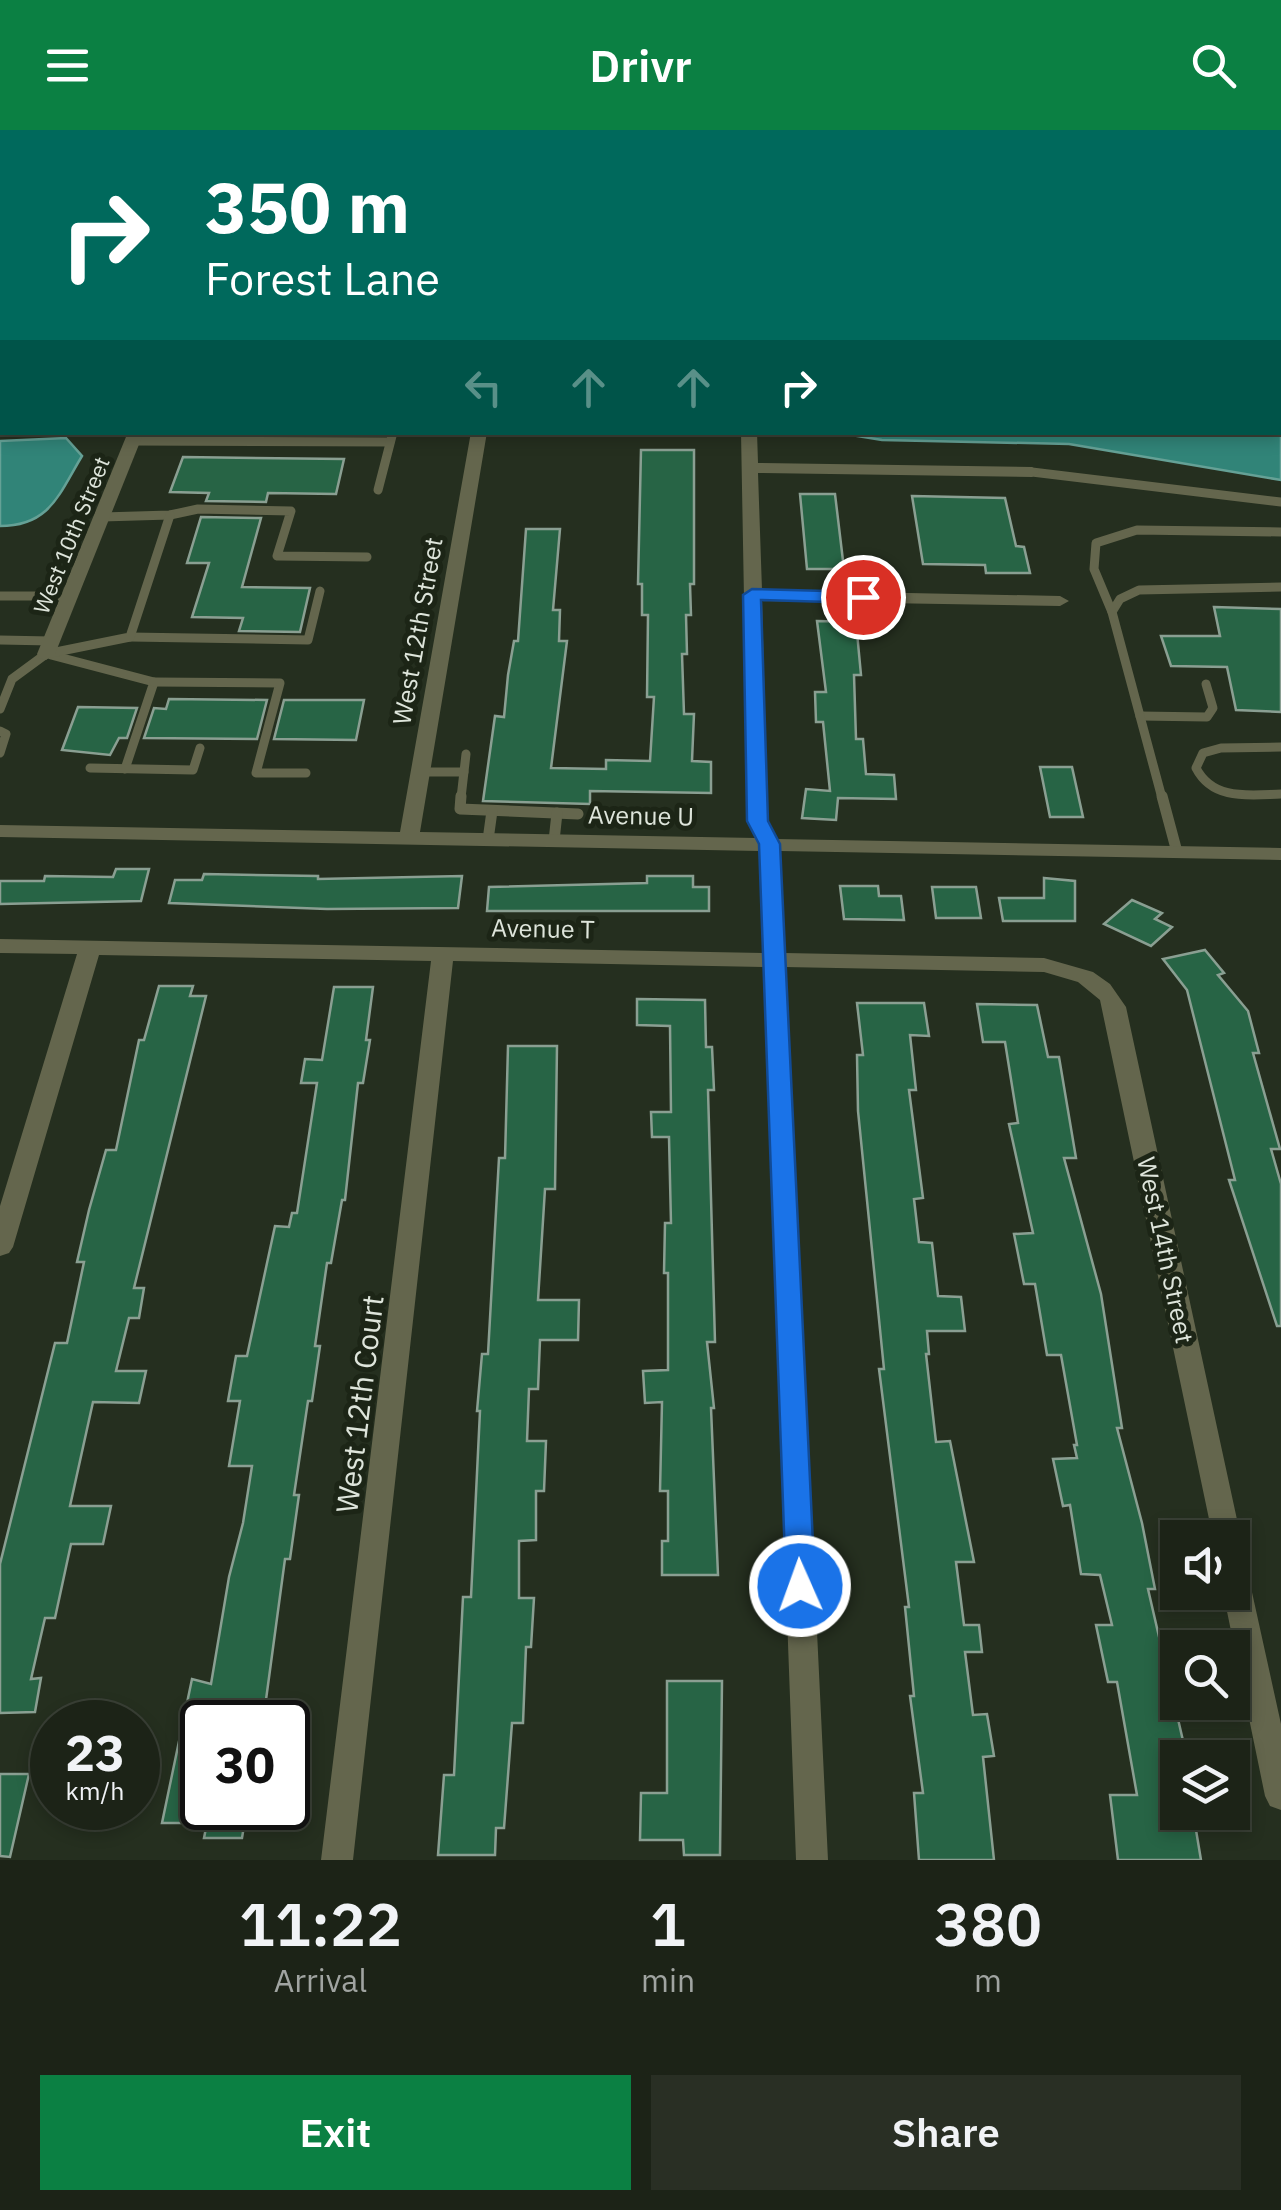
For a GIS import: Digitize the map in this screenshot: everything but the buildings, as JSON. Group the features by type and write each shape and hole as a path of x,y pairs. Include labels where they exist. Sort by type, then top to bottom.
{"street":[{"name":"West 12th Street","path":"410,838 478,435"},
{"path":"748,435 758,821 770,844 812,1860"},
{"name":"West 10th Street","path":"49,648 135,437"},
{"path":"750,468 1032,472"},
{"path":"752,595 1060,601"},
{"name":"Avenue U","path":"0,830 1281,854"},
{"name":"Avenue T","path":"0,946 1044,965 1084,974"},
{"path":"0,1247 90,947"},
{"name":"West 12th Court","path":"337,1860 443,954"},
{"name":"West 14th Street","path":"1084,974 1109,994 1115,1007 1223,1520"},
{"path":"1242,1610 1281,1796"}],"lane":[{"path":"135,437 392,438 378,490"},
{"path":"1032,472 1281,502"},
{"path":"102,517 170,514 198,508 291,511 277,556 367,557"},
{"path":"130,637 170,514"},
{"path":"1176,852 1112,612 1094,569 1096,543 1137,530 1281,532"},
{"path":"1112,612 1120,599 1138,590 1281,587"},
{"path":"0,708 12,679 49,648 130,637 308,640 320,592"},
{"path":"0,596 70,596"},
{"path":"0,640 49,648 154,682 280,683 256,772 306,773"},
{"path":"125,769 154,682"},
{"path":"1140,716 1207,716 1213,708 1206,684"},
{"path":"0,731 6,734 0,752"},
{"path":"1281,747 1221,748 1203,753 1196,768 1200,781 1218,792 1281,794"},
{"path":"90,768 193,770 200,748"},
{"path":"466,754 460,809 578,814"},
{"path":"421,772 464,772"},
{"path":"488,840 492,811"},
{"path":"554,841 557,813"}],"water":[{"path":"851,435 1281,435 1281,480 1069,444 882,440"},
{"path":"66,438 82,456 59,495 31,520 0,526 0,441"}],"route":[{"path":"800,1586 770,844 758,821 752,595 863,597"}]}
